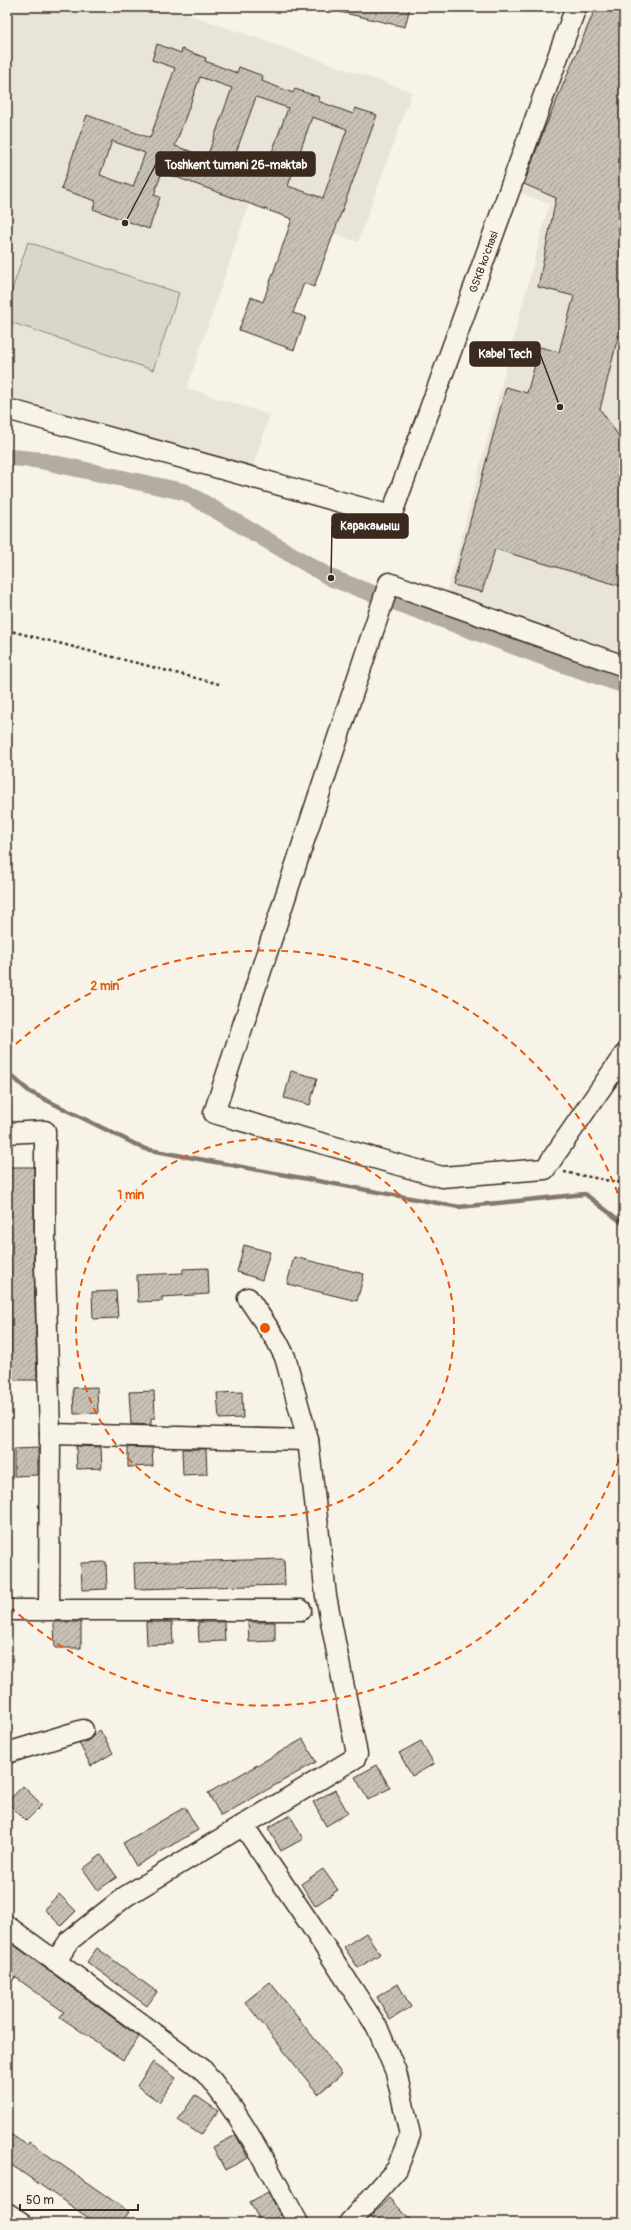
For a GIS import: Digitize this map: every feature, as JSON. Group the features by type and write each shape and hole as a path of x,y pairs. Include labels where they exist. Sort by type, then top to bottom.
{"street":[{"name":"GSKB ko'chasi","path":"7,409 391,516 576,7"},
{"path":"624,666 389,583 214,1113 442,1177 545,1169 624,1054"},
{"path":"7,1133 45,1131 45,1264 50,1434 49,1609"},
{"path":"55,1962 70,1940 126,1896 355,1758 357,1754 326,1596 308,1440 285,1357 277,1341 248,1298"},
{"path":"50,1434 308,1440"},
{"path":"7,1610 300,1610"},
{"path":"7,1754 83,1730"},
{"path":"243,1825 377,2027 396,2072 410,2135 397,2169 349,2223"},
{"path":"7,1926 201,2068 214,2083 264,2160 298,2223"},
{"path":"7,2213 22,2223"}],"path":[{"path":"7,630 219,684"},
{"path":"545,1169 621,1183 624,1186"}],"shaded area":[{"path":"11,7 167,7 412,92 358,242 249,204 187,388 270,415 253,466 7,397 7,17"},
{"path":"592,7 624,7 624,673 442,610 549,204 516,191"},
{"path":"28,242 179,293 153,370 7,321 7,305"}],"building":[{"path":"341,7 410,7 405,27 340,12"},
{"path":"596,7 624,7 624,43 621,56 624,57 624,313 600,409 620,438 624,439 624,587 495,549 482,592 453,585 506,387 527,393 540,347 559,352 574,296 538,287 556,198 524,184 542,135"},
{"path":"157,44 181,53 182,49 206,58 205,61 237,73 239,67 263,76 262,81 293,93 295,89 319,97 318,101 353,114 355,108 377,115 314,287 304,283 293,313 306,317 294,350 239,330 251,297 263,302 292,219 162,172 154,195 160,197 149,229 93,209 96,201 61,189 87,115 150,138 175,68 152,60","holes":["200,77 232,88 207,157 175,146","256,97 288,108 263,177 231,166","312,117 347,129 323,198 288,186","112,141 145,153 133,187 100,175"]},
{"path":"291,1071 317,1078 310,1105 284,1098"},
{"path":"9,1167 34,1167 34,1264 37,1380 11,1380"},
{"path":"244,1245 270,1252 262,1280 237,1272"},
{"path":"294,1257 364,1274 357,1301 287,1284"},
{"path":"208,1268 209,1294 162,1297 162,1301 138,1302 137,1275 183,1273 183,1269"},
{"path":"116,1291 118,1318 93,1319 92,1292"},
{"path":"97,1387 98,1413 74,1414 73,1388"},
{"path":"154,1391 155,1418 151,1418 151,1425 131,1424 129,1392"},
{"path":"242,1392 243,1418 219,1419 217,1393"},
{"path":"76,1446 101,1447 102,1468 77,1469"},
{"path":"128,1447 152,1448 153,1466 128,1467"},
{"path":"38,1448 38,1475 14,1476 14,1449"},
{"path":"182,1449 206,1449 207,1474 183,1475"},
{"path":"284,1559 285,1585 135,1589 134,1563"},
{"path":"106,1562 107,1589 82,1590 81,1563"},
{"path":"54,1622 81,1622 81,1648 55,1648"},
{"path":"146,1622 172,1622 173,1644 147,1645"},
{"path":"198,1622 224,1622 225,1641 199,1642"},
{"path":"248,1622 275,1622 275,1641 249,1642"},
{"path":"100,1730 113,1753 91,1766 79,1743 87,1741"},
{"path":"303,1739 316,1762 221,1816 208,1793"},
{"path":"421,1741 434,1764 412,1776 399,1753"},
{"path":"377,1765 390,1788 368,1800 355,1777"},
{"path":"23,1786 42,1805 26,1821 7,1802"},
{"path":"335,1790 348,1813 326,1826 313,1802"},
{"path":"185,1807 198,1830 136,1866 123,1843"},
{"path":"290,1815 303,1839 281,1851 268,1828"},
{"path":"101,1855 117,1877 98,1890 83,1869"},
{"path":"323,1869 338,1890 315,1906 301,1884"},
{"path":"59,1894 76,1911 61,1926 44,1909"},
{"path":"366,1933 380,1954 358,1968 344,1947"},
{"path":"7,1940 139,2037 123,2060 60,2017 64,2012 15,1977 7,1989"},
{"path":"97,1948 157,1992 147,2006 87,1962"},
{"path":"270,1982 342,2074 318,2094 245,2002"},
{"path":"398,1984 411,2007 390,2020 377,1997"},
{"path":"153,2062 176,2078 159,2102 137,2086"},
{"path":"195,2095 218,2111 201,2135 178,2120"},
{"path":"7,2132 27,2145 29,2142 129,2212 121,2223 96,2223 7,2162"},
{"path":"236,2135 248,2158 225,2170 213,2147"},
{"path":"268,2192 281,2215 266,2223 261,2223 250,2202"},
{"path":"389,2198 414,2223 376,2223 370,2217"}],"waterway":[{"path":"7,457 38,460 185,492 331,578 565,665 624,685"},
{"path":"7,1072 30,1092 145,1149 459,1207 585,1194 624,1224"}],"place":[{"name":"Toshkent tumani 26-maktab","path":"125,223"},
{"name":"Kabel Tech","path":"560,407"},
{"name":"Каракамыш","path":"331,578"}]}
